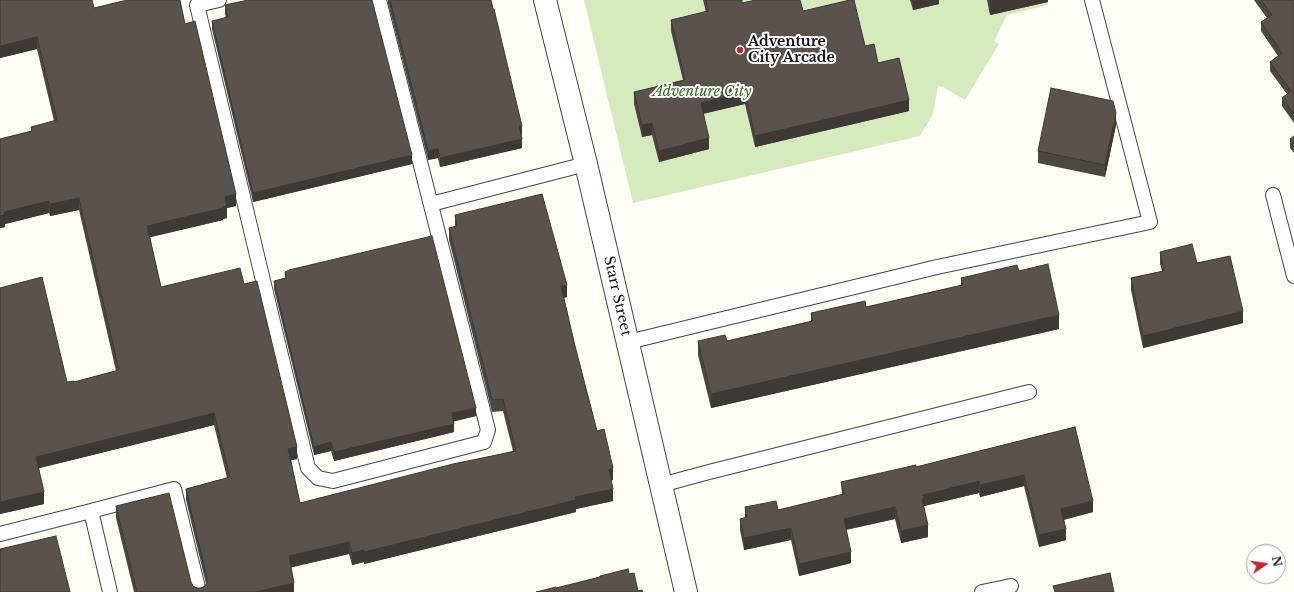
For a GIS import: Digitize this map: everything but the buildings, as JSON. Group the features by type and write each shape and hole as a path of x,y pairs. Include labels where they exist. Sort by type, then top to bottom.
{"street":[{"name":"Starr Street","path":"546,0 686,592"}],"lane":[{"path":"219,0 197,5 308,468 318,478 333,481 484,442 488,430 379,0"},
{"path":"628,342 937,267 1150,222 1092,0"},
{"path":"431,204 586,164"},
{"path":"1272,195 1294,276"},
{"path":"661,485 1029,392"},
{"path":"0,534 174,489 199,592"},
{"path":"91,511 110,592"},
{"path":"982,592 1011,586"}],"green space":[{"name":"Adventure City","path":"584,0 1047,0 1048,5 1007,15 994,41 999,44 965,100 943,87 938,86 933,114 920,136 633,203"}],"place":[{"name":"Adventure City Arcade","path":"740,50"}]}
